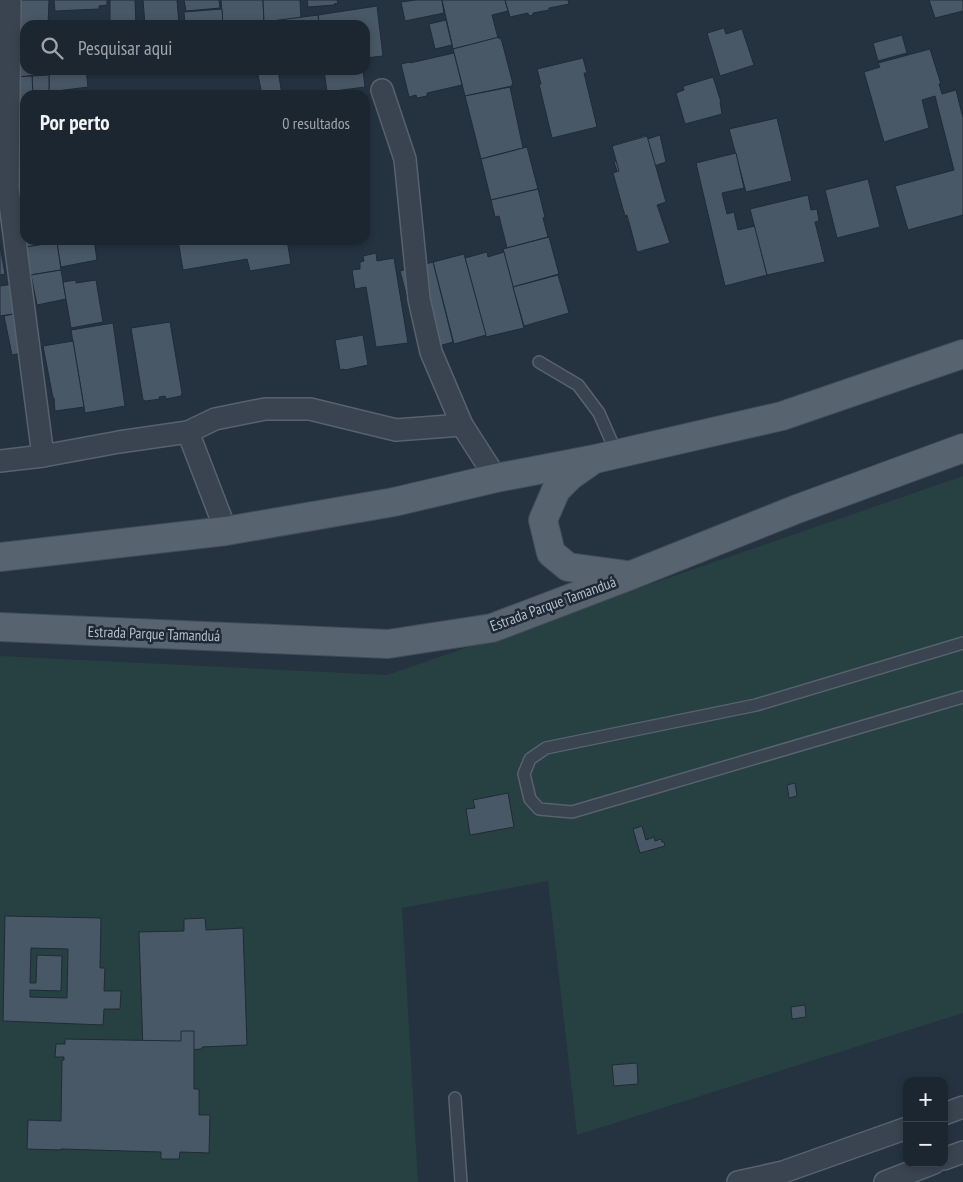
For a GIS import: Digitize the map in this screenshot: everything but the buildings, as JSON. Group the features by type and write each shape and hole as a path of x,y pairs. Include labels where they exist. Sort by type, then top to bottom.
{"main road":[{"path":"0,557 226,531 394,502 782,416 963,354"},
{"name":"Estrada Parque Tamanduá","path":"0,627 388,644 492,628 797,509 963,448"},
{"path":"606,456 570,476 556,490 543,520 551,553 568,567 629,576"}],"street":[{"path":"10,0 8,188 43,456"},
{"path":"382,90 405,159 419,299 432,352 462,425 496,478"},
{"path":"0,462 188,432 215,419 265,409 310,409 396,430 462,425"},
{"path":"188,432 226,531"},
{"path":"948,1113 963,1107"},
{"path":"738,1182 783,1177 903,1130"},
{"path":"948,1158 963,1152"},
{"path":"885,1182 924,1167"}],"lane":[{"path":"539,362 578,385 599,412 606,456"},
{"path":"963,643 756,705 546,748 530,759 524,774 530,799 539,809 572,812 963,697"},
{"path":"455,1098 461,1182"}],"green space":[{"path":"963,476 963,1013 577,1135 548,881 402,908 418,1182 0,1182 0,656 387,675"}]}
